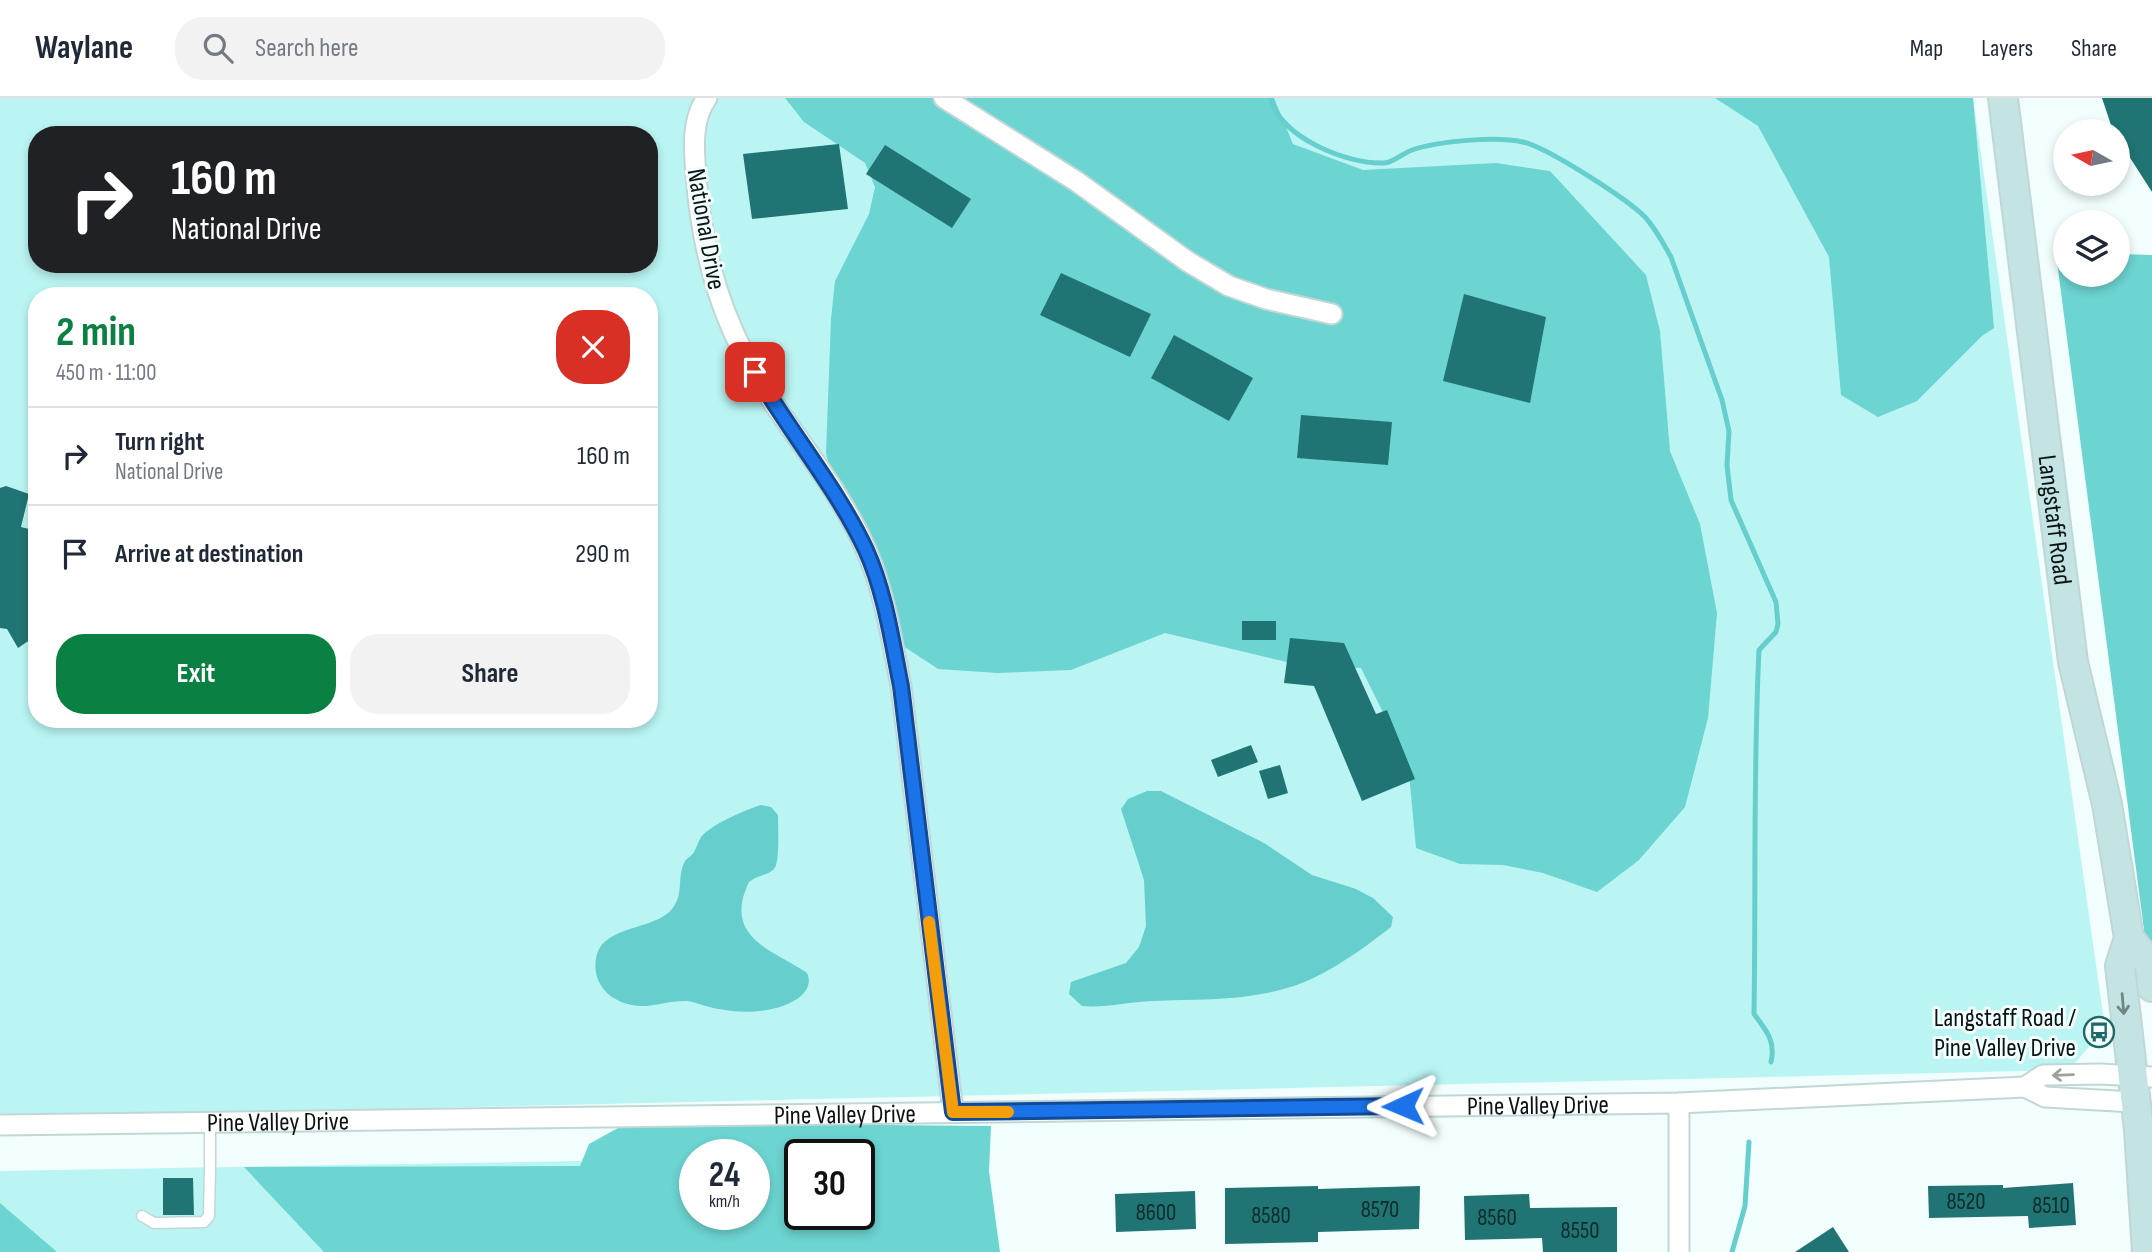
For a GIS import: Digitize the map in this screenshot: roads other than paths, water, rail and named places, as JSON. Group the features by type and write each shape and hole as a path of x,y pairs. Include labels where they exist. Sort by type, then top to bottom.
{"main road":[{"name":"Langstaff Road","path":"2003,98 2073,662 2107,804 2129,937 2120,966 2142,1089 2147,1252"},
{"name":"Langstaff Road","path":"2129,937 2150,964 2152,987"}],"street":[{"name":"National Drive","path":"707,98 696,125 694,152 705,246 721,307 767,393 843,507 867,552 888,619 901,686 953,1112"},
{"path":"944,98 1076,181 1187,261 1229,286 1266,299 1332,314"},
{"name":"Pine Valley Drive","path":"2025,1087 2043,1075 2142,1089"},
{"name":"Pine Valley Drive","path":"0,1125 1679,1103 2025,1087 2045,1097 2142,1089"},
{"path":"1679,1103 1679,1252"}],"lane":[{"path":"142,1216 154,1223 204,1222 209,1216 210,1124"}],"waterway":[{"path":"1271,98 1276,112 1301,136 1335,154 1369,162 1387,163 1412,150 1452,142 1498,139 1534,146 1586,175 1636,209 1653,226 1671,257 1722,400 1729,431 1727,465 1731,500 1776,602 1776,632 1759,650 1755,786 1754,1014 1771,1042 1771,1062"},
{"path":"1732,1252 1745,1206 1749,1142"}],"place":[{"name":"Langstaff Road / Pine Valley Drive","path":"2099,1032"}]}
